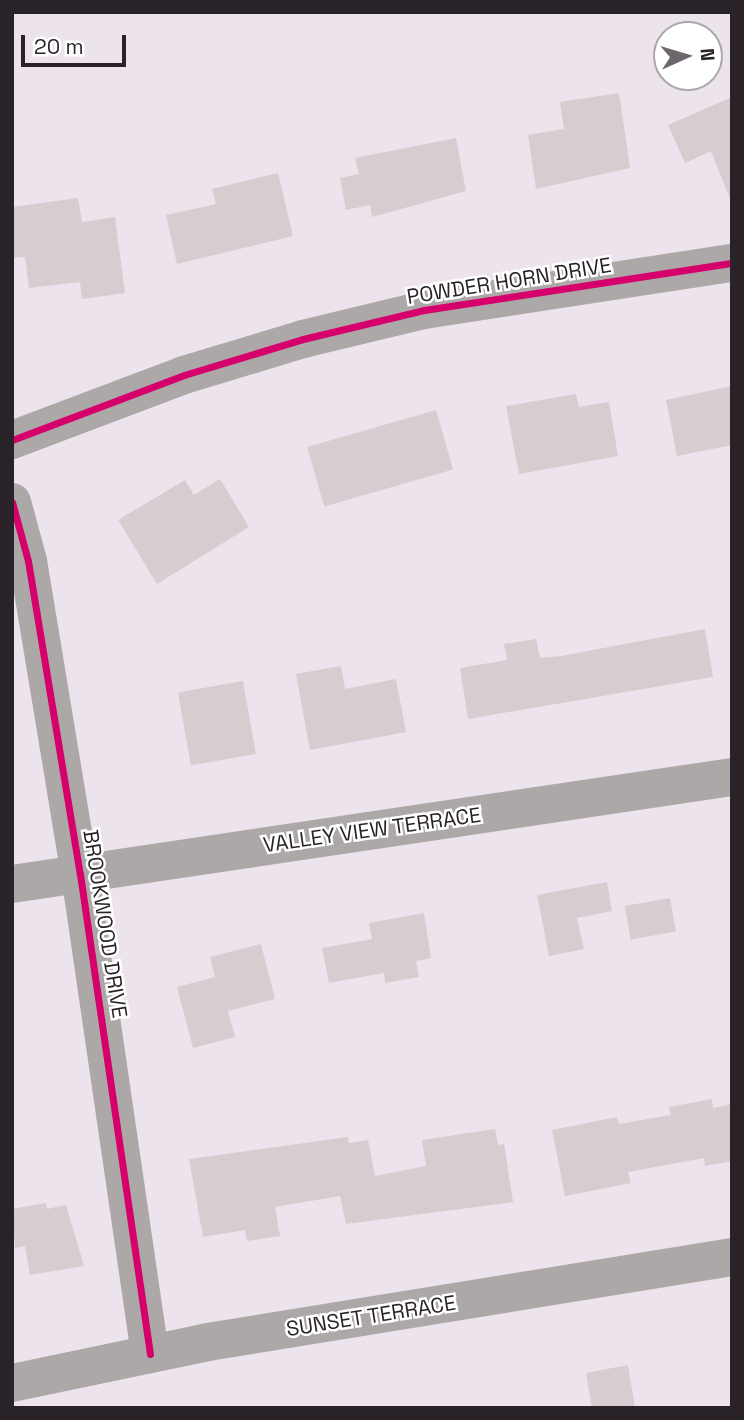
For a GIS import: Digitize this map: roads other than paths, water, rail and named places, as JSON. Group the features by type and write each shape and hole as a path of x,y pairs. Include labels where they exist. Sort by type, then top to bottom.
{"street":[{"name":"POWDER HORN DRIVE","path":"12,440 134,393 303,339 424,310 732,264"},
{"name":"BROOKWOOD DRIVE","path":"12,502 28,561 80,874 150,1354"},
{"name":"VALLEY VIEW TERRACE","path":"12,884 732,777"},
{"name":"SUNSET TERRACE","path":"12,1383 150,1354 732,1257"}]}
